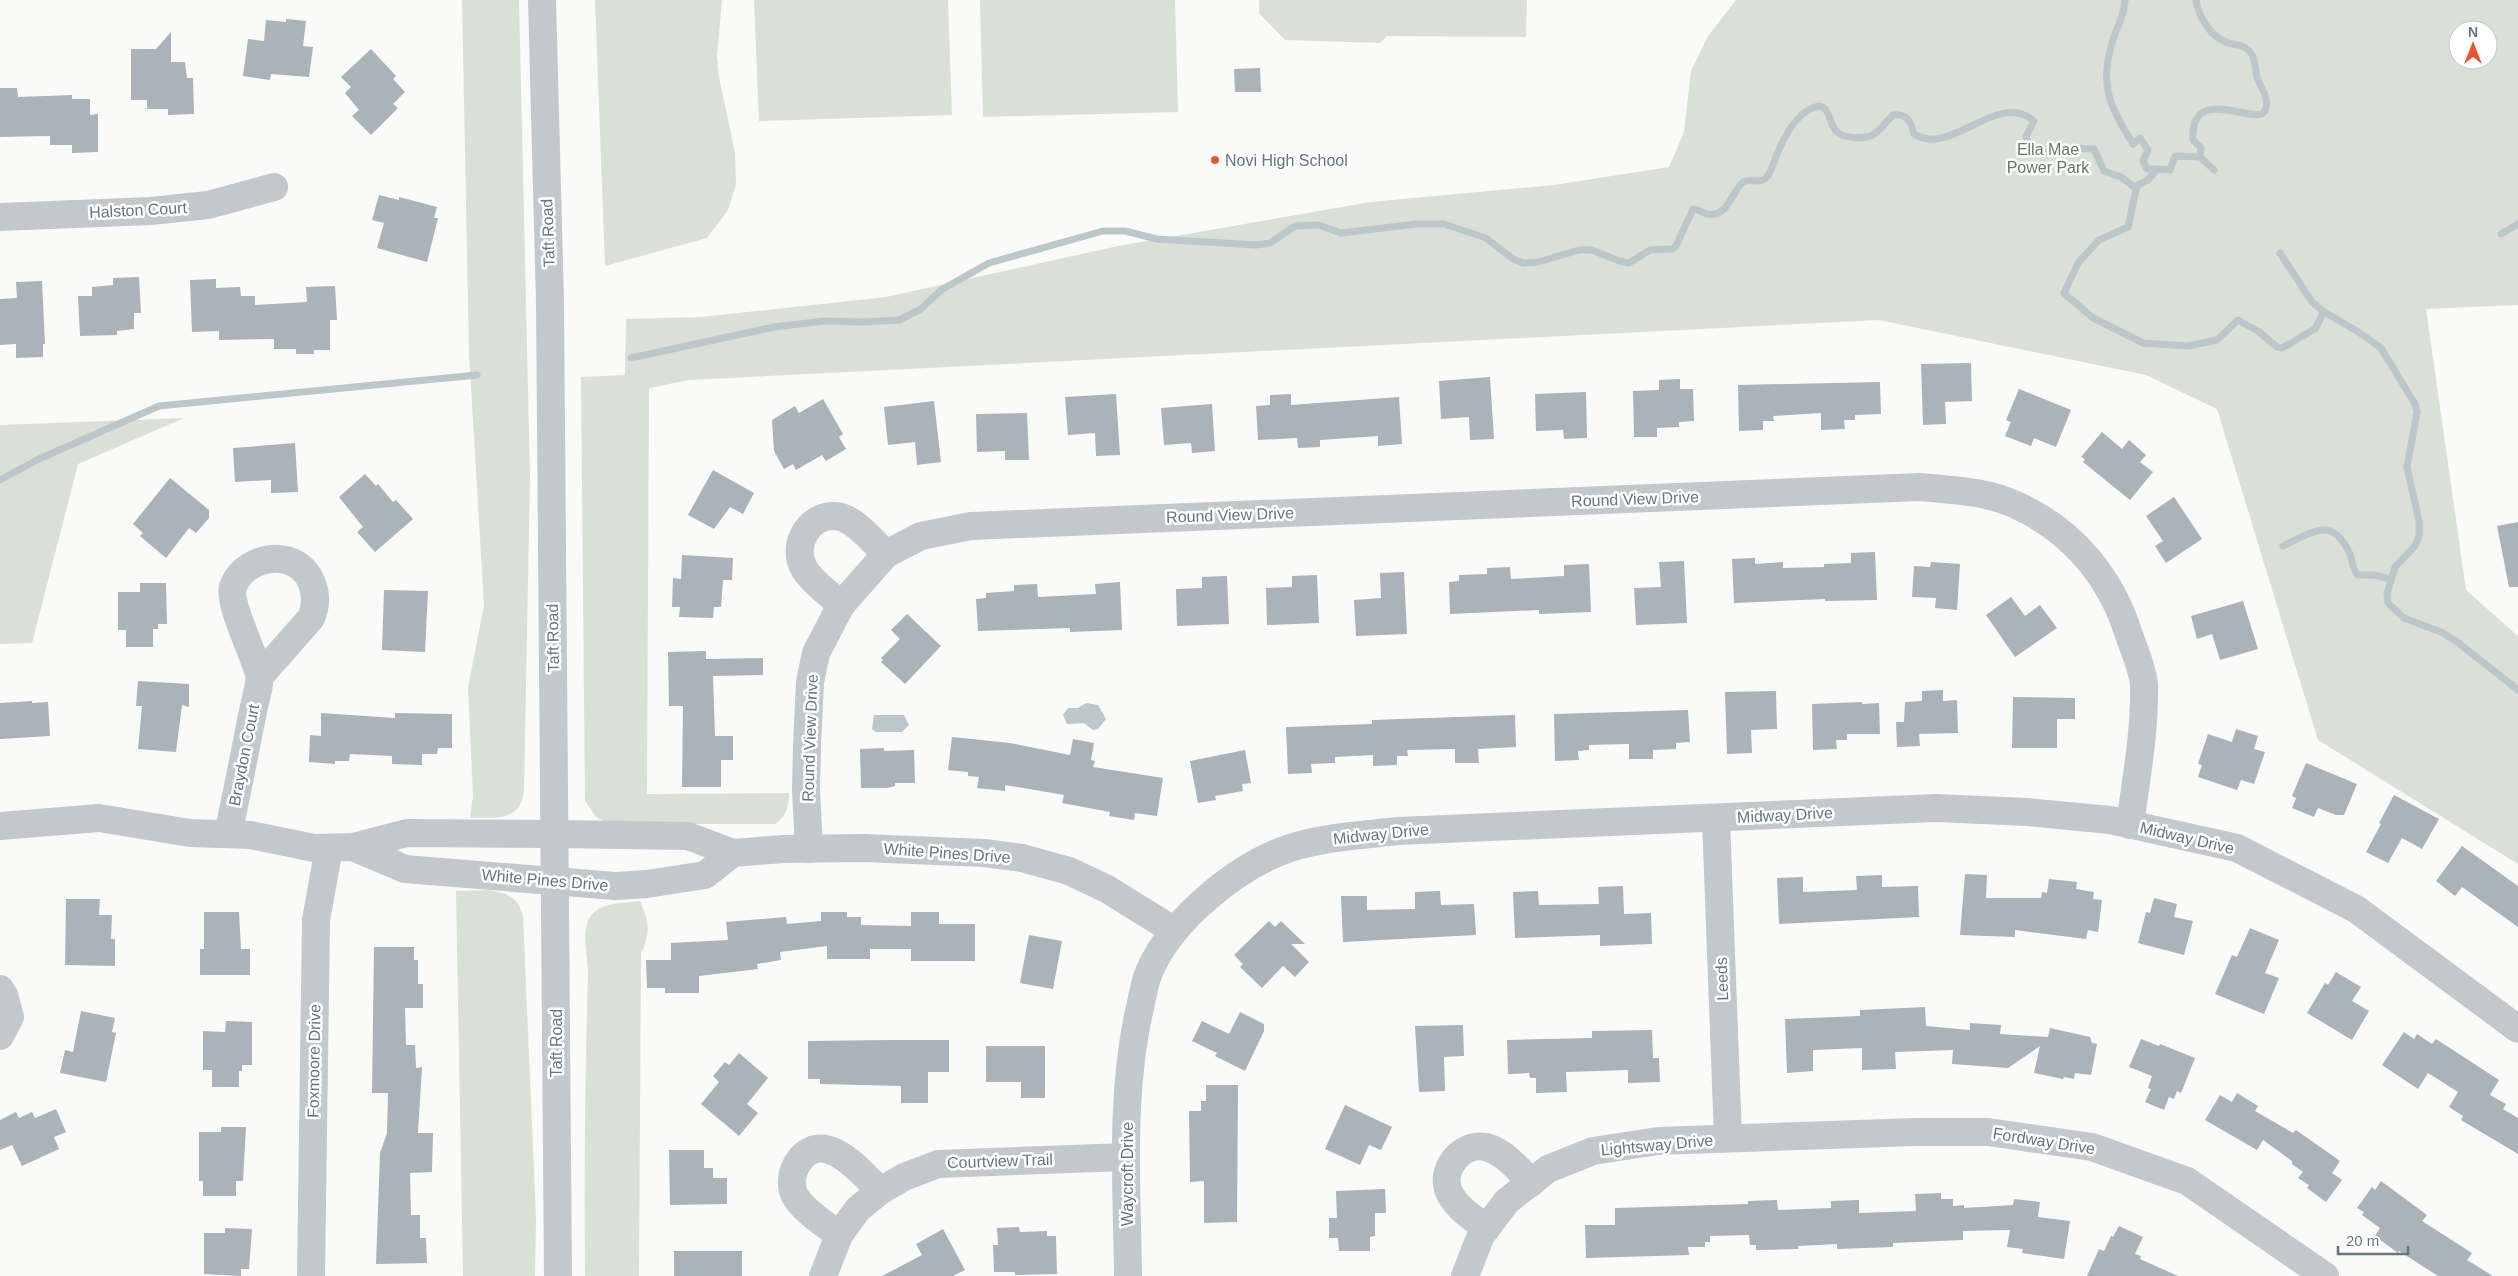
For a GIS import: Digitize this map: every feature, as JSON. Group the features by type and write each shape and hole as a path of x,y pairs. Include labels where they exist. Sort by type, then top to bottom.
{"street":[{"name":"Taft Road","path":"542,0 550,302 558,1276"},
{"name":"Halston Court","path":"0,217 151,211 208,205 274,187"},
{"name":"Round View Drive","path":"810,849 806,790 810,682 816,653 841,605 886,554 921,536 971,526 1920,487 1973,492 2015,504 2057,528 2091,560 2122,612 2144,683 2142,739 2130,825"},
{"path":"841,605 802,566 800,554 801,537 810,525 825,519 840,517 860,529 886,554"},
{"name":"Braydon Court","path":"228,834 260,676"},
{"name":"Midway Drive","path":"1130,1072 1135,1031 1148,972 1173,930 1235,876 1289,849 1316,841 1398,831 1716,819 1936,808 2026,812 2110,820 2237,848 2356,909 2518,1029"},
{"name":"White Pines Drive","path":"0,826 99,818 190,833 250,834 314,848 341,848 406,833 688,836 733,853 810,849 956,850 1022,858 1069,871 1106,889 1173,930"},
{"name":"Leeds","path":"1716,819 1728,1138"},
{"name":"White Pines Drive","path":"341,848 405,869 615,886 656,883 705,875 733,853"},
{"name":"Foxmoore Drive","path":"310,1276 316,920 341,848"},
{"path":"0,989 10,1017 0,1036"},
{"name":"Waycroft Drive","path":"1128,1276 1126,1157 1130,1072"},
{"name":"Fordway Drive","path":"1728,1138 1988,1132 2092,1146 2187,1180 2325,1276"},
{"name":"Lightsway Drive","path":"1465,1276 1481,1235 1507,1201 1548,1169 1593,1151 1658,1141 1728,1138"},
{"path":"1487,1228 1466,1214 1449,1193 1447,1185 1448,1170 1454,1158 1464,1151 1478,1146 1487,1147 1508,1161 1531,1183"},
{"path":"839,1235 805,1207 794,1194 792,1177 802,1158 814,1150 836,1152 854,1164 880,1192"},
{"name":"Courtview Trail","path":"823,1276 839,1235 858,1210 880,1192 904,1177 938,1164 1126,1157"}],"green space":[{"path":"462,0 519,0 530,476 524,791 522,801 512,813 505,816 488,818 470,818 473,796 468,688 484,605 469,354"},
{"path":"595,0 722,0 717,55 719,77 735,153 736,184 728,210 707,238 605,266"},
{"path":"754,0 948,0 952,115 759,121"},
{"path":"980,0 1175,0 1178,112 983,117"},
{"path":"1259,0 1527,0 1526,37 1387,36 1380,43 1285,40 1259,13"},
{"name":"Ella Mae Power Park","path":"1736,0 2518,0 2518,305 2426,309 2466,590 2518,636 2518,864 2318,740 2217,409 2146,375 1879,320 689,380 649,388 647,794 789,793 788,802 785,814 776,824 610,824 596,817 585,801 581,377 625,375 626,319 701,317 886,297 1118,246 1371,202 1554,185 1669,167 1684,132 1691,71 1708,36"},
{"path":"184,418 78,464 32,643 0,644 0,425"},
{"path":"489,890 501,893 515,900 523,916 536,1218 535,1276 463,1276 456,891"},
{"path":"640,901 648,927 641,953 639,1276 585,1276 588,972 585,944 586,929 595,911 613,904"}],"shaded area":[{"path":"1086,703 1098,705 1106,719 1098,729 1093,730 1084,723 1067,724 1063,715 1068,708 1078,708"},
{"path":"874,715 904,715 909,725 902,732 876,732 872,729"}],"building":[{"path":"286,19 306,21 303,46 313,47 309,77 271,74 270,80 243,76 248,39 264,41 266,20 286,22"},
{"path":"171,32 171,62 185,62 187,78 193,78 194,114 168,115 168,109 147,109 147,100 131,100 131,49 156,49"},
{"path":"371,49 396,76 393,79 405,92 393,104 398,108 371,135 352,116 359,110 345,93 351,87 341,77"},
{"path":"1260,68 1261,92 1235,92 1234,69"},
{"path":"0,88 17,88 18,97 72,95 72,99 90,99 90,115 98,114 98,152 72,153 72,145 50,145 50,136 0,137"},
{"path":"379,195 399,200 399,197 437,207 434,218 438,218 427,262 377,248 384,223 372,220"},
{"path":"139,277 141,313 134,313 134,329 117,331 117,335 80,336 78,296 92,296 92,287 113,285 113,278"},
{"path":"216,279 216,288 240,287 241,296 255,296 255,305 307,302 306,287 335,286 337,320 330,320 330,350 314,350 314,354 296,354 296,349 274,349 274,339 219,340 219,331 192,332 190,280"},
{"path":"42,281 45,344 43,344 43,357 16,358 16,344 0,345 0,299 17,298 16,282"},
{"path":"1971,363 1972,401 1945,402 1946,424 1923,425 1921,364"},
{"path":"1490,377 1494,439 1470,440 1469,417 1441,419 1439,381"},
{"path":"1680,379 1680,389 1693,389 1694,421 1679,422 1679,427 1657,428 1657,437 1634,437 1633,391 1659,390 1659,380"},
{"path":"1880,382 1881,414 1855,415 1855,420 1844,420 1845,429 1821,430 1821,413 1773,416 1774,421 1763,421 1763,430 1739,431 1738,385"},
{"path":"2019,389 2071,410 2056,447 2034,438 2031,446 2005,436 2011,422 2006,420"},
{"path":"1586,392 1587,438 1564,439 1563,430 1536,431 1535,394"},
{"path":"1116,394 1120,455 1096,456 1095,433 1068,435 1065,397"},
{"path":"1291,394 1291,405 1399,397 1402,444 1378,446 1378,436 1320,440 1320,447 1298,448 1297,438 1258,440 1256,406 1270,405 1270,395"},
{"path":"823,399 843,434 839,437 846,449 826,461 822,455 796,470 793,464 784,469 774,451 772,420 795,406 799,413"},
{"path":"934,401 941,462 917,465 915,442 888,445 884,407"},
{"path":"1212,404 1215,451 1192,453 1191,443 1164,445 1161,408"},
{"path":"1027,413 1029,460 1005,460 1005,451 977,452 976,414"},
{"path":"2102,432 2122,449 2129,440 2146,455 2140,462 2153,472 2130,500 2083,462 2085,459 2081,457"},
{"path":"295,443 298,492 271,493 271,480 235,482 233,448"},
{"path":"713,470 754,493 743,514 730,507 714,529 688,515"},
{"path":"365,474 376,486 378,484 393,502 396,500 413,519 375,552 357,532 363,527 339,497"},
{"path":"170,478 209,510 209,518 196,533 189,528 166,558 140,536 143,533 133,524"},
{"path":"2174,497 2202,539 2166,563 2155,546 2163,541 2146,516"},
{"path":"2518,522 2518,587 2509,587 2497,526"},
{"path":"1875,552 1877,600 1825,601 1825,599 1734,603 1732,559 1755,558 1755,564 1783,562 1783,568 1824,567 1824,564 1851,563 1851,553"},
{"path":"682,555 733,558 732,580 723,580 721,607 714,607 713,618 679,617 680,607 672,607 673,578 681,579"},
{"path":"1684,561 1687,623 1636,625 1634,588 1661,587 1659,562"},
{"path":"1931,562 1960,564 1957,610 1935,608 1936,598 1912,597 1914,566 1930,567"},
{"path":"1589,564 1591,612 1539,614 1539,610 1450,614 1449,582 1459,581 1459,575 1487,574 1487,568 1510,567 1511,579 1564,576 1564,565"},
{"path":"1404,572 1407,634 1356,636 1354,600 1381,598 1380,573"},
{"path":"1317,575 1319,623 1267,625 1266,588 1292,587 1292,576"},
{"path":"1227,576 1229,624 1177,626 1176,589 1202,588 1202,577"},
{"path":"1120,582 1122,630 1070,632 1070,628 978,631 976,599 986,598 986,593 1014,591 1014,585 1037,584 1038,597 1096,594 1095,584"},
{"path":"140,583 166,583 167,624 158,624 158,629 153,629 153,647 126,647 126,630 118,630 118,592 140,592"},
{"path":"384,590 428,591 425,652 382,650"},
{"path":"2011,597 2025,616 2040,605 2057,628 2015,657 1986,615"},
{"path":"2243,601 2258,649 2220,660 2212,634 2197,639 2191,616"},
{"path":"907,614 941,646 905,684 881,662 883,660 881,658 900,639 891,630"},
{"path":"706,651 706,659 763,658 763,675 713,676 715,736 733,736 733,760 721,760 721,787 682,787 683,706 669,706 668,652"},
{"path":"138,681 189,684 189,707 182,705 176,752 138,749 142,706 136,706"},
{"path":"1943,690 1943,701 1957,700 1958,733 1919,734 1920,746 1897,747 1896,722 1904,722 1905,702 1922,701 1922,691"},
{"path":"1776,691 1777,729 1751,730 1752,753 1727,754 1725,692"},
{"path":"2013,697 2075,698 2075,719 2057,719 2057,748 2012,748"},
{"path":"32,701 32,703 48,702 50,736 0,739 0,703"},
{"path":"1862,702 1862,704 1879,703 1880,734 1847,734 1847,740 1836,740 1837,749 1813,750 1812,704"},
{"path":"1688,710 1690,742 1676,743 1676,749 1653,750 1653,759 1629,759 1629,744 1589,745 1589,750 1578,751 1579,760 1555,761 1554,714"},
{"path":"321,713 395,718 395,713 452,714 452,748 438,748 437,754 422,754 422,765 392,764 392,756 350,754 349,761 335,761 335,764 309,762 310,735 321,736"},
{"path":"1515,715 1516,747 1478,749 1479,763 1455,763 1455,749 1407,750 1408,756 1397,756 1397,765 1373,766 1373,755 1335,757 1335,763 1311,764 1312,773 1288,774 1286,727 1372,724 1372,720"},
{"path":"2236,729 2258,736 2254,749 2265,752 2254,784 2241,780 2237,790 2198,777 2202,765 2198,764 2208,734 2232,742"},
{"path":"952,737 1010,743 1070,755 1073,739 1094,743 1091,760 1095,761 1093,767 1163,778 1157,816 1135,813 1134,820 1109,816 1110,812 1062,803 1064,795 1005,785 1005,791 977,788 979,777 968,776 968,772 948,770"},
{"path":"884,748 884,751 914,750 915,783 895,783 895,786 887,788 861,788 860,749"},
{"path":"1245,750 1251,783 1242,784 1243,791 1215,796 1216,800 1198,803 1190,761"},
{"path":"2306,763 2357,784 2344,815 2336,815 2318,808 2314,817 2292,808 2296,798 2292,796"},
{"path":"2394,795 2439,819 2422,849 2402,838 2388,863 2366,852"},
{"path":"2462,846 2518,886 2518,927 2462,887 2455,896 2436,881"},
{"path":"1965,874 1987,875 1986,898 2041,898 2042,892 2047,893 2049,879 2077,882 2076,889 2094,892 2093,899 2102,900 2098,932 2088,930 2086,939 2015,930 2015,937 1960,935"},
{"path":"1882,875 1882,887 1918,886 1919,917 1779,924 1777,878 1803,877 1803,892 1857,890 1856,876"},
{"path":"1623,886 1624,914 1651,913 1652,944 1600,946 1600,935 1515,938 1513,892 1538,891 1539,905 1599,904 1598,887"},
{"path":"1440,891 1441,905 1474,904 1476,935 1343,942 1341,896 1367,896 1367,910 1415,909 1415,892"},
{"path":"2154,898 2177,904 2174,917 2193,921 2184,955 2138,943 2146,912 2150,913"},
{"path":"66,899 100,899 99,915 112,915 111,939 115,939 115,966 65,965"},
{"path":"204,912 239,912 241,949 250,949 250,975 200,975 200,949 204,949"},
{"path":"821,912 847,912 847,917 861,917 861,925 911,926 911,912 939,912 939,924 975,924 975,961 911,961 911,949 870,949 870,959 827,959 827,946 780,952 781,960 757,964 758,969 699,976 699,993 665,993 665,988 647,988 646,960 671,960 671,943 728,940 726,922 786,917 787,924 821,921"},
{"path":"1269,921 1275,927 1281,921 1305,944 1291,944 1309,962 1295,977 1283,966 1262,988 1240,967 1243,964 1234,955"},
{"path":"2250,928 2279,940 2265,973 2279,978 2264,1014 2215,994 2232,955 2237,957"},
{"path":"1029,935 1062,941 1053,989 1020,983"},
{"path":"374,947 414,947 414,960 418,960 418,984 423,984 423,1008 405,1008 406,1045 415,1045 416,1068 422,1067 418,1133 433,1133 432,1172 410,1173 411,1215 420,1215 420,1238 426,1238 427,1263 376,1264 380,1153 387,1133 388,1093 372,1093"},
{"path":"2336,972 2361,987 2352,1001 2369,1011 2352,1040 2307,1013 2325,983 2328,985"},
{"path":"1925,1007 1926,1026 1970,1030 1970,1023 2001,1025 2000,1034 2048,1037 2050,1028 2090,1037 2092,1043 2097,1044 2091,1075 2075,1073 2074,1079 2064,1077 2063,1079 2034,1073 2040,1046 2008,1068 1952,1064 1953,1050 1895,1052 1896,1069 1862,1070 1862,1048 1813,1050 1813,1071 1787,1073 1785,1019 1860,1016 1860,1010"},
{"path":"81,1011 115,1018 112,1032 116,1033 106,1082 60,1073 65,1050 73,1052"},
{"path":"1240,1012 1264,1024 1264,1031 1245,1071 1215,1056 1217,1053 1192,1041 1202,1021 1229,1034"},
{"path":"226,1021 252,1022 252,1065 242,1065 242,1071 239,1071 239,1087 212,1087 212,1070 203,1070 203,1031 225,1032"},
{"path":"1463,1025 1464,1056 1444,1057 1445,1091 1419,1092 1415,1026"},
{"path":"1652,1030 1653,1058 1659,1058 1660,1082 1628,1083 1628,1070 1566,1072 1567,1092 1536,1093 1536,1078 1530,1078 1529,1073 1508,1074 1507,1040 1592,1038 1592,1031"},
{"path":"2404,1032 2414,1039 2417,1034 2432,1044 2436,1039 2499,1080 2490,1095 2506,1104 2503,1109 2518,1118 2518,1154 2461,1120 2463,1116 2449,1107 2458,1092 2428,1073 2418,1089 2382,1065"},
{"path":"2141,1039 2159,1046 2160,1044 2195,1058 2181,1093 2177,1091 2174,1099 2169,1097 2164,1110 2145,1102 2151,1089 2148,1088 2152,1076 2129,1067"},
{"path":"949,1040 949,1072 928,1072 928,1103 901,1103 901,1086 820,1084 820,1079 808,1079 808,1041"},
{"path":"986,1046 1045,1046 1045,1098 1021,1098 1021,1082 986,1082"},
{"path":"739,1053 768,1078 747,1104 758,1113 739,1136 701,1104 719,1082 713,1076 725,1062 729,1065"},
{"path":"1206,1085 1238,1085 1237,1222 1204,1223 1204,1181 1190,1182 1189,1111 1201,1111 1201,1101 1206,1101"},
{"path":"2237,1093 2258,1106 2255,1111 2293,1133 2296,1130 2340,1161 2332,1173 2342,1180 2326,1202 2307,1188 2309,1185 2298,1178 2303,1172 2292,1164 2292,1161 2263,1140 2257,1150 2205,1120 2220,1095 2232,1102"},
{"path":"1345,1105 1392,1127 1381,1150 1369,1145 1360,1165 1325,1149"},
{"path":"56,1109 66,1132 54,1137 59,1149 22,1166 12,1145 0,1150 0,1120 16,1112 19,1118 32,1112 35,1118"},
{"path":"221,1127 246,1127 243,1181 236,1181 236,1196 203,1196 203,1181 199,1181 199,1132 221,1132"},
{"path":"669,1150 704,1150 704,1168 713,1168 713,1178 727,1178 727,1204 670,1205"},
{"path":"2381,1181 2427,1215 2422,1221 2472,1253 2467,1260 2493,1276 2438,1276 2399,1251 2398,1253 2375,1236 2380,1228 2362,1215 2364,1212 2357,1208 2372,1187 2375,1190"},
{"path":"1385,1189 1386,1213 1375,1213 1375,1236 1370,1237 1370,1251 1339,1251 1338,1238 1329,1238 1329,1218 1337,1218 1336,1191"},
{"path":"1941,1193 1941,1199 1953,1199 1953,1206 1964,1205 1964,1208 2013,1205 2014,1199 2040,1202 2038,1217 2070,1221 2064,1259 2022,1253 2023,1249 2007,1247 2010,1230 1963,1231 1963,1240 1893,1243 1893,1247 1837,1249 1837,1244 1798,1246 1798,1249 1756,1250 1756,1245 1750,1245 1749,1235 1710,1236 1710,1242 1705,1242 1705,1247 1688,1247 1689,1255 1586,1258 1585,1225 1615,1225 1615,1208 1748,1204 1748,1201 1777,1200 1778,1210 1831,1208 1831,1201 1859,1200 1859,1213 1916,1211 1915,1194"},
{"path":"2119,1226 2143,1237 2135,1254 2141,1256 2140,1259 2178,1276 2087,1276 2099,1249 2104,1251 2111,1236 2113,1237"},
{"path":"1019,1227 1020,1232 1047,1231 1047,1236 1056,1236 1057,1274 1015,1275 1015,1272 994,1272 993,1245 998,1245 997,1228"},
{"path":"225,1228 252,1229 249,1269 241,1269 241,1276 204,1274 204,1233 225,1233"},
{"path":"943,1229 965,1270 953,1276 882,1276 922,1255 916,1244"},
{"path":"674,1251 742,1251 742,1276 674,1276"}],"waterway":[{"path":"631,358 774,327 825,321 863,322 899,320 921,309 941,290 989,263 1103,231 1125,231 1157,239 1256,245 1270,243 1295,226 1319,225 1341,233 1417,224 1444,224 1486,238 1513,259 1523,263 1538,262 1579,250 1592,250 1629,263 1650,250 1672,249 1676,246 1693,209 1707,214 1720,212 1729,203 1738,187 1744,181 1760,181 1766,178 1783,140 1792,126 1802,114 1820,106 1826,110 1833,127 1838,133 1854,138 1874,134 1893,115 1902,115 1908,119 1914,134 1928,139 1943,138 1990,117 2005,113 2020,113 2034,121 2026,137 2030,150 2048,153 2066,148 2094,149 2104,171 2121,177 2134,187 2148,180 2157,169 2147,169 2143,161 2148,150 2140,138 2133,144 2118,118 2109,95 2107,83 2109,56 2122,16 2125,0"},
{"path":"2196,0 2202,19 2215,35 2226,42 2244,47 2252,55 2257,77 2266,101 2264,112 2257,115 2223,109 2211,109 2201,114 2195,123 2193,140 2201,148 2200,157 2214,170"},
{"path":"2157,169 2170,170 2175,156 2200,157"},
{"path":"2137,186 2128,227 2099,240 2078,263 2064,293 2093,318 2143,343 2188,346 2217,340 2238,320 2258,331 2277,347 2282,348 2315,329 2324,312"},
{"path":"2501,234 2518,224"},
{"path":"2280,253 2312,302 2324,312 2357,331 2381,348 2415,404 2417,412 2407,467 2419,521 2419,536 2415,546 2395,567 2387,594 2388,603 2404,618 2441,632 2456,641 2518,690"},
{"path":"0,480 39,459 159,406 477,375"},
{"path":"2283,546 2313,532 2329,531 2336,534 2343,542 2358,575 2374,575 2390,579"}],"place":[{"name":"Novi High School","path":"1215,160"}]}
